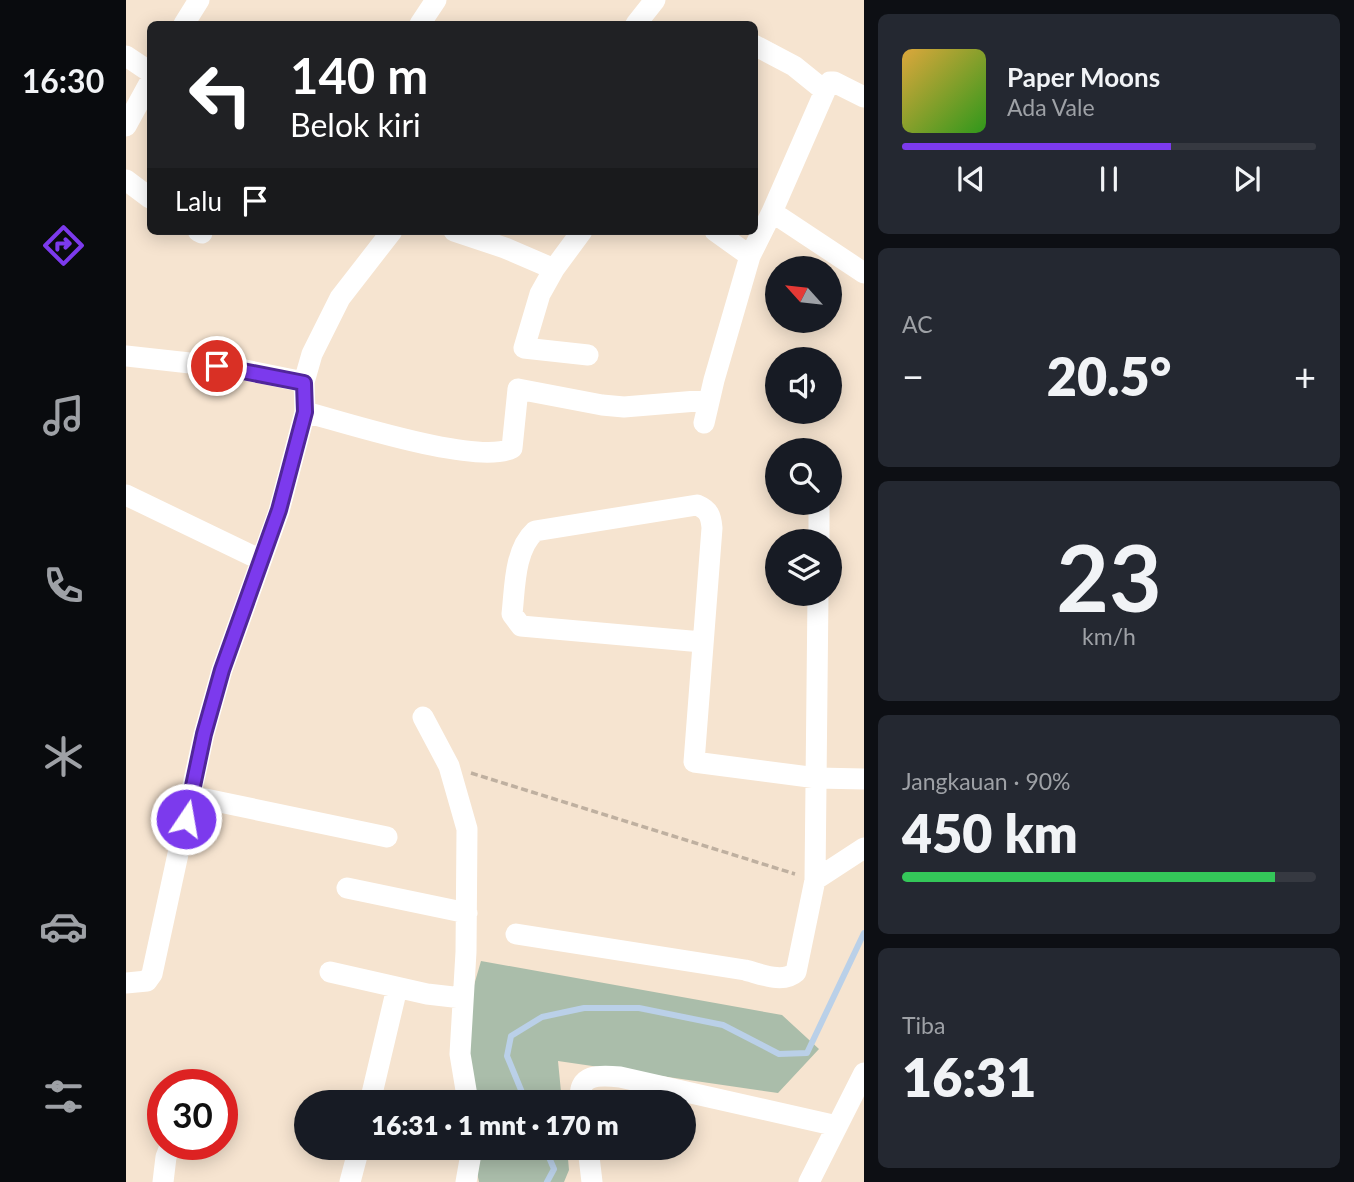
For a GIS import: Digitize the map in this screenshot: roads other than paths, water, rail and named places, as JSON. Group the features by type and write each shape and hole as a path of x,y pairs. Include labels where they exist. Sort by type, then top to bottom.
{"street":[{"path":"186,21 199,0"},
{"path":"422,21 436,0"},
{"path":"638,21 654,0"},
{"path":"758,47 794,65 825,91"},
{"path":"126,56 147,70"},
{"path":"704,423 750,256 825,91 830,82 834,82 864,97"},
{"path":"126,126 147,88"},
{"path":"126,180 147,196"},
{"path":"772,212 864,271"},
{"path":"126,983 147,981 152,975 204,734 222,670 279,510 305,412 304,383 312,354 340,298 389,235"},
{"path":"470,235 554,269"},
{"path":"579,235 554,269 540,294 524,348 588,355"},
{"path":"721,235 750,256"},
{"path":"126,356 235,369 304,383"},
{"path":"305,412 445,448 469,453 495,453 512,448 518,389 624,407 709,400"},
{"path":"126,495 261,560"},
{"path":"702,642 521,626 512,614 519,564 528,538 535,531 697,505 704,508 709,512 712,528 694,762 817,778 864,779"},
{"path":"516,934 745,970 782,979 790,978 796,972 815,880 818,606"},
{"path":"422,717 449,766 467,829 467,913 460,1054 466,1090"},
{"path":"191,796 387,837"},
{"path":"815,880 864,848"},
{"path":"347,888 467,913"},
{"path":"330,972 397,988 462,998"},
{"path":"373,1090 397,988"},
{"path":"809,1182 864,1073"},
{"path":"582,1090 589,1078 596,1075 620,1077 678,1090"},
{"path":"696,1094 837,1126"},
{"path":"163,1182 166,1160"},
{"path":"350,1182 356,1160"},
{"path":"466,1182 470,1160"},
{"path":"589,1160 592,1182"}],"waterway":[{"path":"521,1090 507,1056 511,1036 542,1017 584,1008 639,1008 723,1025 779,1054 807,1053 864,933"},
{"path":"547,1182 554,1169 550,1160"}]}
